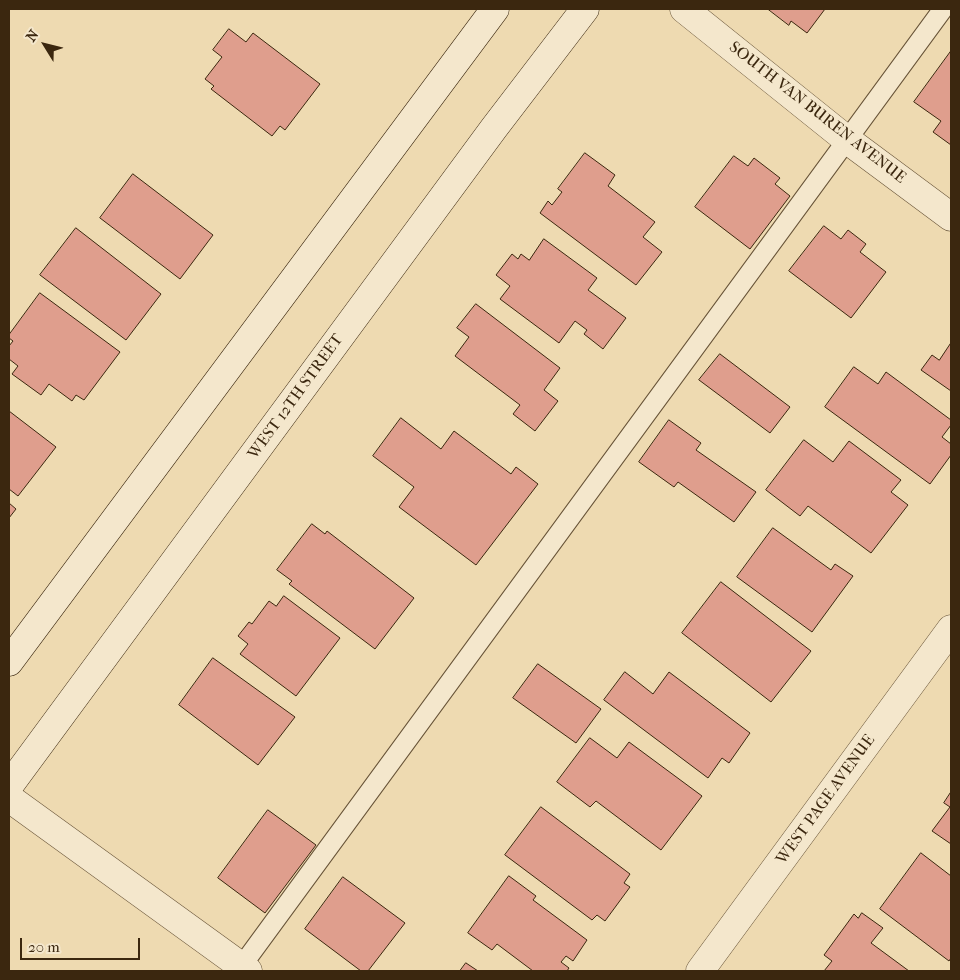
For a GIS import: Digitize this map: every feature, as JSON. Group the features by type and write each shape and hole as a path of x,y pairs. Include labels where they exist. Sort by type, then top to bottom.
{"main road":[{"path":"9,662 495,9"},
{"name":"WEST 12TH STREET","path":"9,786 494,128 585,9"},
{"name":"SOUTH VAN BUREN AVENUE","path":"684,9 846,139 951,217"},
{"name":"WEST PAGE AVENUE","path":"700,971 951,629"},
{"path":"9,798 243,970"}],"lane":[{"path":"243,970 846,139 943,9"}],"building":[{"path":"768,9 825,9 807,33 791,21 789,25"},
{"path":"229,29 246,42 253,33 320,84 285,130 280,126 272,136 211,89 214,86 205,79 222,57 213,50"},
{"path":"951,51 951,145 933,132 941,121 914,102"},
{"path":"585,153 615,175 608,186 655,222 643,237 662,252 636,285 540,213 548,201 552,205 562,192 558,189"},
{"path":"734,156 748,166 754,158 780,178 775,184 790,196 750,249 695,207"},
{"path":"133,174 213,235 180,279 100,218"},
{"path":"824,226 841,239 848,230 866,244 860,252 886,272 851,318 789,271"},
{"path":"76,228 161,294 126,340 40,275"},
{"path":"544,239 597,278 588,290 626,318 603,349 584,334 587,330 575,321 559,343 500,299 510,286 496,275 512,254 518,259 521,254 529,260"},
{"path":"40,293 120,352 84,400 76,395 72,401 49,384 41,395 12,374 18,366 9,359 9,346 13,341 9,338 9,335"},
{"path":"476,304 560,368 544,390 558,401 535,431 513,414 520,405 455,356 469,337 457,328"},
{"path":"951,343 951,391 921,370 932,355 939,360"},
{"path":"720,354 790,407 770,433 699,380"},
{"path":"854,367 878,384 886,372 951,420 951,425 942,437 951,444 951,455 930,484 825,407"},
{"path":"9,411 56,447 18,496 9,489"},
{"path":"401,418 441,449 454,431 511,474 516,467 538,484 476,565 399,507 414,487 373,456"},
{"path":"669,420 701,443 696,450 756,492 734,522 678,482 674,487 639,462"},
{"path":"804,440 833,462 849,441 901,480 891,492 908,505 871,553 808,506 800,516 766,490"},
{"path":"9,503 16,509 9,518"},
{"path":"312,524 325,534 327,531 414,598 375,649 289,584 292,581 277,570"},
{"path":"773,528 831,570 835,564 853,576 812,632 737,577"},
{"path":"721,582 811,651 771,702 682,633"},
{"path":"284,596 340,638 296,696 240,654 248,644 238,636 249,622 252,624 269,601 276,606"},
{"path":"213,658 295,717 258,765 179,705"},
{"path":"538,664 601,709 576,743 513,698"},
{"path":"625,672 653,694 669,672 750,733 729,763 722,758 708,778 604,700"},
{"path":"590,738 617,758 629,742 702,796 661,850 596,801 590,807 557,782"},
{"path":"951,792 951,844 932,831 950,807 944,803"},
{"path":"541,807 630,874 624,883 630,887 605,921 597,915 592,920 505,855"},
{"path":"268,810 316,845 265,913 218,878"},
{"path":"921,853 951,876 951,958 949,961 880,909"},
{"path":"509,876 536,896 533,900 587,940 573,961 566,956 561,962 569,968 567,971 533,971 497,944 492,950 468,933"},
{"path":"343,877 405,923 368,971 361,971 305,929"},
{"path":"862,913 883,928 871,943 909,971 824,971 832,961 824,955 854,914 858,918"},
{"path":"466,963 478,971 460,971"}]}
